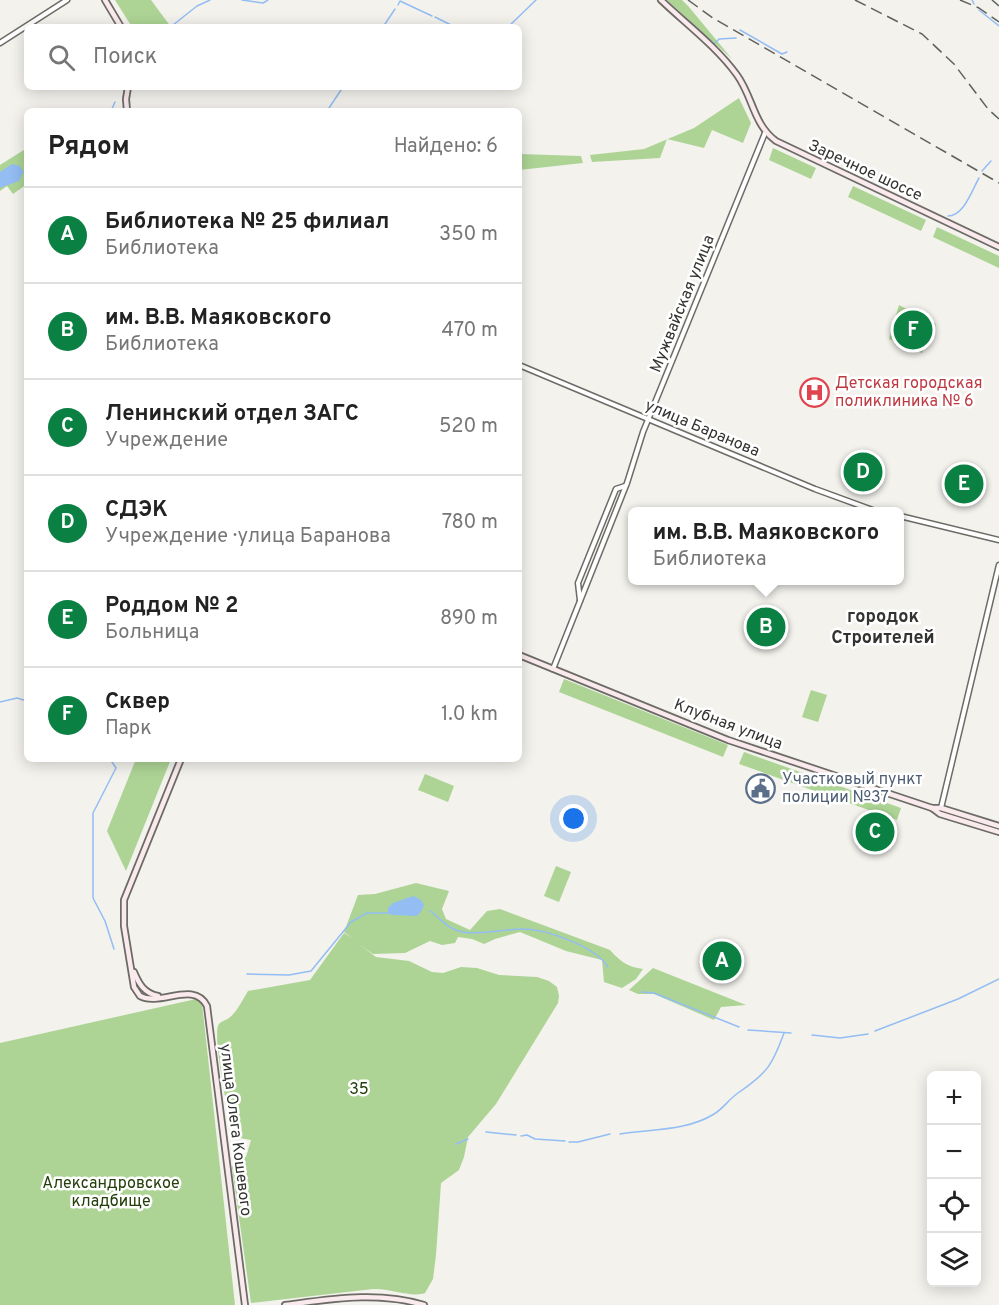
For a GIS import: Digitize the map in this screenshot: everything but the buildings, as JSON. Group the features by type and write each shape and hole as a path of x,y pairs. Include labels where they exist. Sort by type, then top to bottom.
{"main road":[{"path":"105,0 119,24"},
{"path":"661,0 722,57 739,77 765,133"},
{"path":"127,108 128,90"},
{"name":"Заречное шоссе","path":"765,133 799,153 999,247"},
{"name":"Клубная улица","path":"522,657 728,740 999,832"},
{"name":"улица Олега Кошевого","path":"180,762 124,900 124,926 134,987 140,996 151,999 195,994 200,996 207,1006 245,1305"},
{"name":"Клубная улица","path":"941,811 999,826"},
{"path":"285,1305 355,1296 393,1298 424,1305"}],"street":[{"path":"30,24 67,0"},
{"path":"0,43 24,28"},
{"name":"Мужвайская улица","path":"553,669 625,486 648,420 765,133"},
{"name":"улица Баранова","path":"522,366 815,489 864,507"},
{"name":"Мужвайская улица","path":"580,600 578,583 616,489 625,486"},
{"path":"904,517 999,540"},
{"path":"941,811 999,565"}],"green space":[{"path":"115,0 151,0 169,24 130,24"},
{"path":"667,0 682,0 732,59"},
{"path":"739,98 751,123 743,143 712,130 704,148 668,139 694,128"},
{"path":"667,139 660,158 592,162 590,155 644,149"},
{"path":"773,148 816,168 811,179 769,160"},
{"path":"24,150 24,186 13,194 7,186 0,191 0,165"},
{"path":"522,154 581,156 583,163 522,170"},
{"path":"853,186 926,220 921,231 848,197"},
{"path":"937,227 999,256 999,268 933,237"},
{"path":"899,305 936,324 922,353 889,339"},
{"path":"564,679 728,745 723,757 559,692"},
{"path":"811,690 827,695 818,722 802,717"},
{"path":"744,752 901,808 897,820 739,764"},
{"path":"135,762 170,762 126,871 107,831"},
{"path":"425,774 454,786 448,802 418,790"},
{"path":"556,866 571,872 559,902 544,896"},
{"name":"35","path":"416,883 449,891 442,909 446,919 470,930 487,911 500,909 610,950 624,963 643,969 636,979 622,988 604,982 602,960 566,951 520,932 484,944 458,937 455,943 442,945 430,941 405,953 373,954 359,944 376,957 409,961 432,972 443,973 461,967 477,968 499,975 537,977 557,987 558,1003 496,1104 468,1137 459,1170 441,1183 433,1279 425,1293 414,1294 373,1289 251,1303 232,1167 239,1157 246,1157 251,1140 234,1137 235,1129 227,1106 220,1065 218,1026 235,1012 248,991 310,980 344,933 352,938 344,932 358,895 375,894"},
{"path":"653,968 746,1005 721,1007 714,1020 654,994 638,994 629,990"},
{"name":"Александровское кладбище","path":"196,999 202,1003 235,1305 0,1305 0,1043"}],"water":[{"path":"12,164 20,166 23,172 19,181 0,188 0,172"},
{"path":"413,896 420,899 424,905 417,916 388,913 388,908 393,903"}],"waterway":[{"path":"174,24 197,6 210,0"},
{"path":"242,0 263,3 268,0"},
{"path":"511,24 536,0"},
{"path":"972,0 974,4"},
{"path":"398,5 400,1 432,16"},
{"path":"385,24 395,9"},
{"path":"979,10 999,26"},
{"path":"435,17 449,24"},
{"path":"740,30 782,54 787,52"},
{"path":"713,45 719,39 736,38"},
{"path":"329,108 341,90"},
{"path":"112,108 115,102"},
{"path":"982,171 991,161"},
{"path":"948,216 959,212 979,178"},
{"path":"0,702 17,698 24,700"},
{"path":"112,762 116,768 93,813 93,898 105,921 114,949"},
{"path":"430,911 449,927 463,932 479,933 521,929 556,935 593,952 608,967"},
{"path":"247,974 289,975 311,971 351,922 367,913 388,913"},
{"path":"875,1031 958,999 999,979"},
{"path":"642,992 654,993 739,1027"},
{"path":"748,1030 791,1033"},
{"path":"620,1134 692,1124 714,1114 762,1074 772,1061 784,1033"},
{"path":"812,1035 840,1038 868,1034"},
{"path":"486,1132 516,1135"},
{"path":"569,1142 610,1134"},
{"path":"521,1136 565,1141"},
{"path":"456,1144 468,1139"}],"railway":[{"path":"688,0 713,18 999,183"},
{"path":"855,0 922,34 954,64 988,109 999,119"},
{"path":"960,0 979,8 999,22"},
{"path":"992,0 999,6"}],"place":[{"name":"Сквер","path":"913,330"},
{"name":"Детская городская поликлиника № 6","path":"814,393"},
{"name":"СДЭК","path":"863,472"},
{"name":"Роддом № 2","path":"964,484"},
{"name":"им. В.В. Маяковского","path":"766,627"},
{"name":"Участковый пункт полиции №37","path":"761,789"},
{"name":"Ленинский отдел ЗАГС","path":"875,832"},
{"name":"Библиотека № 25 филиал","path":"722,961"}],"district":[{"name":"городок Строителей","path":"883,627"}]}
